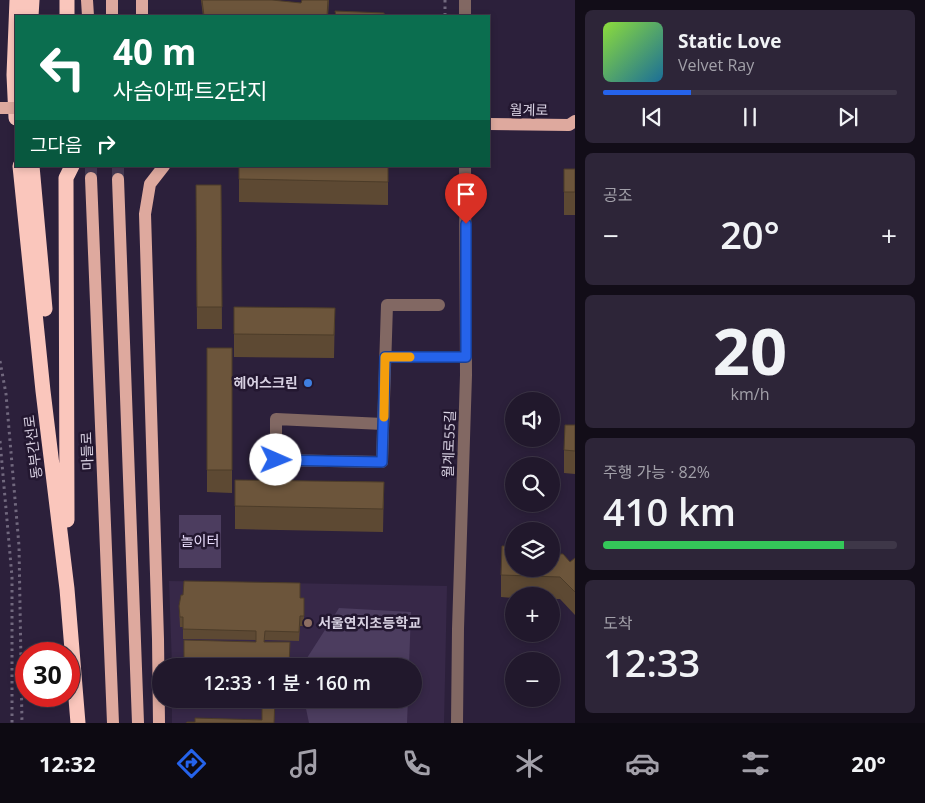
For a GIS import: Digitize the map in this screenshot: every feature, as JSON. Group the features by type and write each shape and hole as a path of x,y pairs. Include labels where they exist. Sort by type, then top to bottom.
{"highway":[{"path":"16,15 17,0"},
{"path":"31,15 32,0"},
{"path":"67,0 67,15"},
{"path":"15,49 15,96"},
{"name":"동부간선로","path":"20,167 42,390 67,589 78,723"},
{"path":"32,167 47,348 42,390"},
{"path":"67,589 66,178 72,167"}],"main road":[{"path":"87,0 88,15"},
{"path":"112,0 112,15"},
{"path":"142,0 142,15"},
{"path":"0,108 15,108"},
{"name":"월계로","path":"490,124 573,126"},
{"path":"159,723 146,214 150,184 163,167"},
{"name":"마들로","path":"91,178 113,723"},
{"path":"118,179 138,723"}],"street":[{"path":"465,0 465,15"},
{"name":"월계로55길","path":"457,723 466,357 466,167"},
{"path":"384,424 276,419 276,460 382,462 384,424 387,305 439,305"},
{"path":"385,357 466,357"}],"path":[{"path":"445,0 446,15"},
{"path":"0,361 6,394 19,553 22,723"},
{"path":"0,441 12,577 12,723"}],"shaded area":[{"name":"서울연지초등학교","path":"169,581 447,586 444,723 172,723 172,708 422,708 422,658 172,658"}],"green space":[{"name":"놀이터","path":"179,515 221,515 221,568 179,568"},
{"path":"339,608 411,612 409,658 307,658"},
{"path":"306,708 408,708 407,723 309,723"}],"building":[{"path":"202,0 272,0 301,3 302,0 328,0 327,15 204,15"},
{"path":"335,11 384,13 385,15 336,15"},
{"path":"239,167 388,167 388,182 239,179"},
{"path":"564,169 575,169 575,192 564,192"},
{"path":"196,185 221,185 222,307 197,307"},
{"path":"234,307 335,308 334,335 234,334"},
{"path":"207,348 232,348 232,470 207,470"},
{"path":"565,425 575,425 575,451 564,450"},
{"path":"235,480 384,482 383,509 235,506"},
{"path":"502,546 505,546 505,575 501,575"},
{"path":"560,554 563,554 570,562 575,558 575,592 560,577"},
{"path":"184,581 300,583 300,598 304,598 304,616 300,616 299,632 265,631 264,642 290,642 289,658 184,658 184,640 256,642 256,631 183,629 183,617 180,617 179,606 181,595 183,595"},
{"path":"262,708 275,708 274,723 186,723 195,722 195,718 262,720"}],"tunnel":[{"path":"91,167 91,178"},
{"path":"118,167 118,179"}],"slow traffic":[{"path":"384,417 385,357 410,357"}],"place":[{"name":"헤어스크린","path":"308,383"},
{"name":"서울연지초등학교","path":"308,623"}],"route":[{"path":"276,460 382,462 385,357 466,357 466,224"}]}
